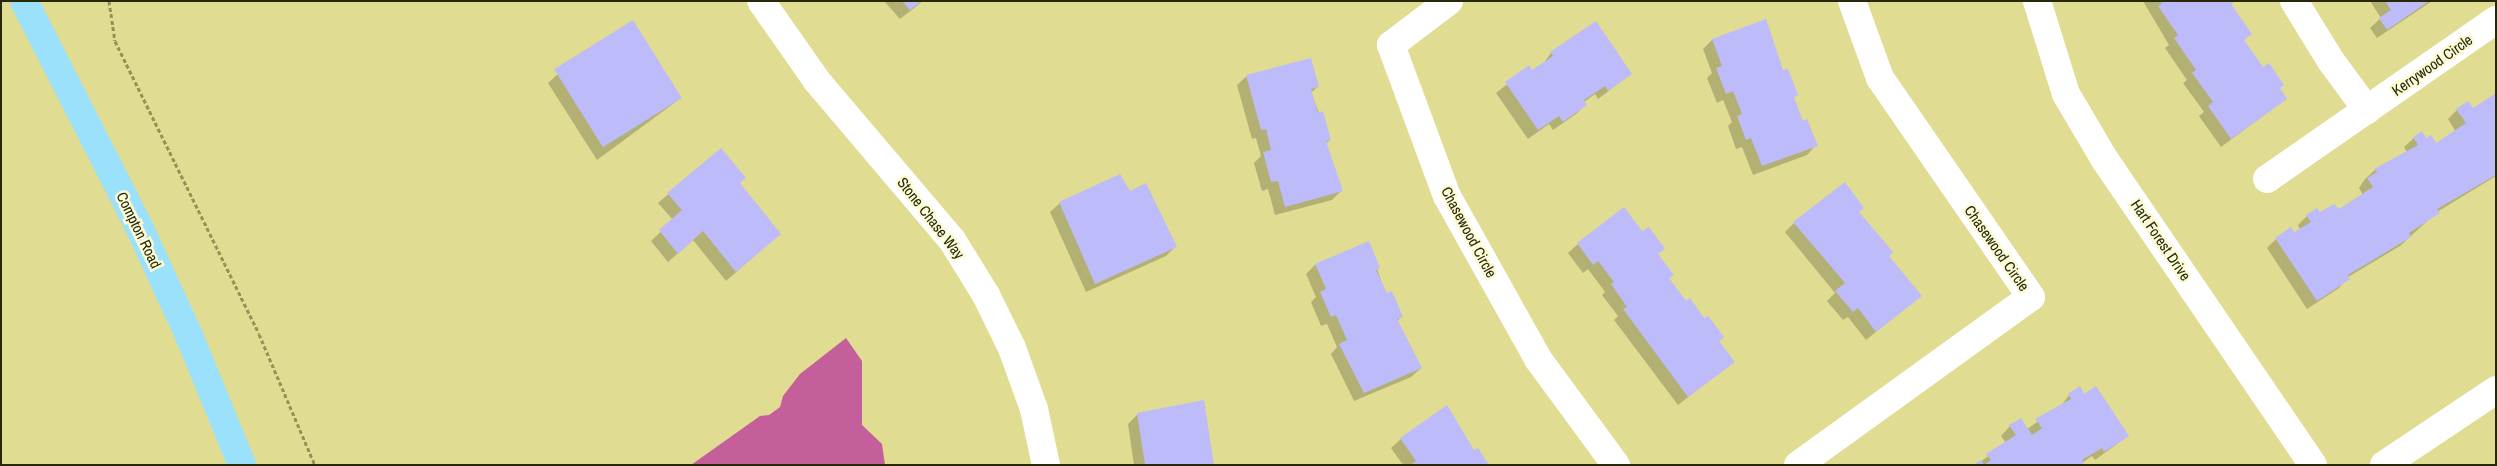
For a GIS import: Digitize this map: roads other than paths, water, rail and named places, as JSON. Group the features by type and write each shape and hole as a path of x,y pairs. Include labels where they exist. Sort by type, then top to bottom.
{"main road":[{"name":"Compton Road","path":"24,1 141,232 190,338 242,465"}],"street":[{"name":"Stone Chase Way","path":"761,1 817,81 952,240 986,295 1012,348 1034,409 1046,465"},
{"name":"Chasewood Circle","path":"1449,1 1391,45 1447,196 1538,359 1616,465"},
{"name":"Chasewood Circle","path":"1798,465 2031,297 1880,78 1852,1"},
{"name":"Hart Forest Drive","path":"2037,1 2066,94 2105,160 2313,465"},
{"path":"2294,1 2331,61 2367,110"},
{"name":"Kerrywood Circle","path":"2267,179 2496,20"},
{"path":"2384,465 2496,390"}]}
